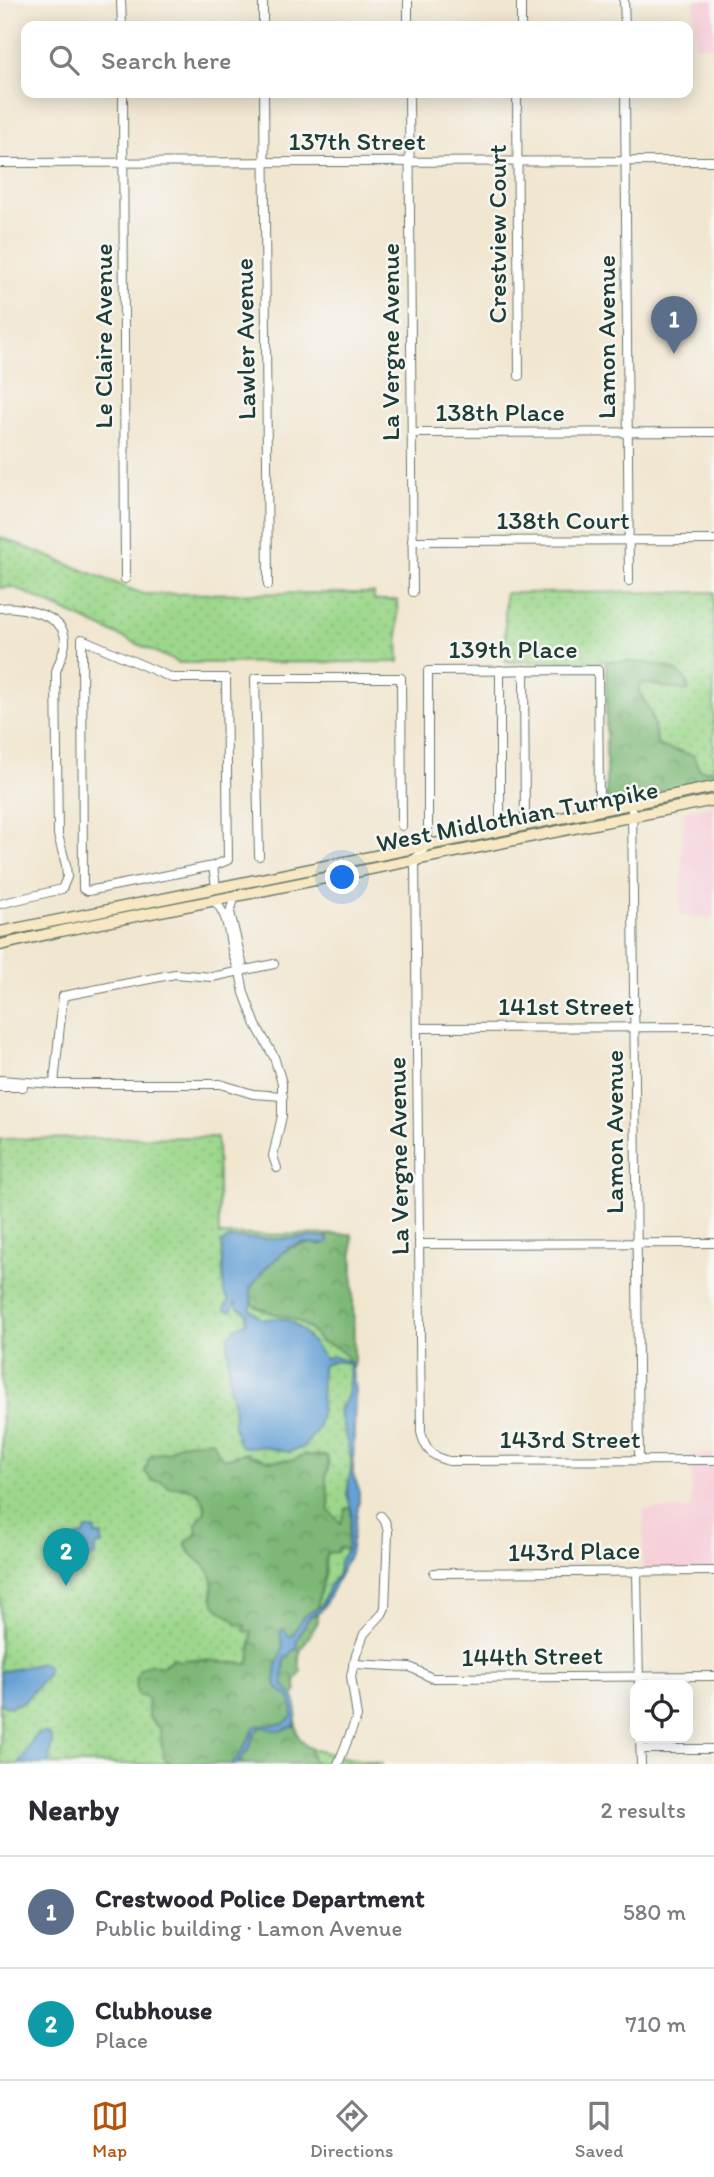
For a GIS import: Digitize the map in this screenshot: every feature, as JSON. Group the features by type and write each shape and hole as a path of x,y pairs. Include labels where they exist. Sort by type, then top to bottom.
{"main road":[{"name":"West Midlothian Turnpike","path":"0,932 714,787"},
{"name":"West Midlothian Turnpike","path":"0,945 714,800"},
{"path":"216,887 224,898"}],"street":[{"path":"121,0 122,21"},
{"path":"263,0 263,21"},
{"path":"408,0 408,21"},
{"path":"521,0 521,21"},
{"path":"624,0 625,21"},
{"name":"Le Claire Avenue","path":"123,98 125,579"},
{"name":"Lawler Avenue","path":"264,98 268,585"},
{"name":"La Vergne Avenue","path":"409,98 413,592"},
{"name":"Crestview Court","path":"517,98 519,376"},
{"name":"Lamon Avenue","path":"625,98 629,581"},
{"name":"137th Street","path":"0,163 714,161"},
{"name":"138th Place","path":"412,433 714,432"},
{"name":"138th Court","path":"412,541 714,540"},
{"path":"0,608 23,608 36,612 59,625 65,636 64,650 56,672 58,835 67,877 62,889 0,904"},
{"path":"82,639 173,678 226,678 228,860 213,866 88,891 83,889 82,639"},
{"path":"500,670 500,829"},
{"path":"524,670 525,824"},
{"name":"139th Place","path":"428,844 428,671 598,670 599,809"},
{"path":"260,856 256,678 401,678 402,826"},
{"name":"Lamon Avenue","path":"632,803 639,1460"},
{"path":"415,859 428,844"},
{"name":"La Vergne Avenue","path":"415,859 421,1432 429,1451"},
{"path":"213,866 216,887"},
{"path":"224,898 235,963 240,971 250,1012 279,1070 283,1096 280,1127 273,1156 277,1168"},
{"path":"224,898 242,962 240,971"},
{"path":"54,1084 63,996 175,974 206,977 274,964"},
{"name":"141st Street","path":"417,1028 714,1027"},
{"path":"0,1080 54,1084 207,1083 232,1086 261,1095 283,1096"},
{"path":"0,1087 46,1087 54,1084"},
{"path":"420,1244 714,1243"},
{"name":"143rd Street","path":"429,1451 435,1457 449,1461 714,1460"},
{"path":"338,1764 357,1717 351,1676 353,1664 364,1634 385,1608 388,1531 381,1516"},
{"path":"637,1571 639,1680"},
{"name":"143rd Place","path":"434,1573 714,1571"},
{"name":"144th Street","path":"353,1664 410,1667 432,1678 630,1681"},
{"name":"144th Street","path":"654,1680 714,1676"},
{"path":"640,1743 640,1764"},
{"path":"640,1749 714,1749"}],"shaded area":[{"path":"694,0 714,0 714,46 695,46"},
{"path":"714,805 714,918 679,916 684,811"},
{"path":"692,1453 714,1454 714,1573 642,1574 644,1509 691,1509"}],"green space":[{"path":"0,537 143,594 374,593 374,600 397,600 399,662 179,663 13,587 0,588"},
{"path":"714,592 714,770 701,770 682,751 658,746 651,713 637,688 642,683 651,683 674,689 668,667 606,661 505,662 505,593"},
{"path":"606,661 656,665 680,673 686,681 688,691 642,683 638,689 651,713 658,746 693,755 699,768 714,770 714,781 606,802"},
{"path":"217,1137 219,1235 352,1234 354,1367 351,1367 351,1453 352,1476 357,1491 348,1553 340,1574 330,1587 322,1606 300,1628 287,1741 337,1756 383,1764 0,1764 0,1139"},
{"path":"352,1234 354,1367 340,1350 321,1343 298,1321 252,1304 250,1289 263,1271 288,1250 309,1244 320,1245 328,1238 326,1235"},
{"path":"214,1441 218,1454 224,1459 245,1453 269,1461 294,1460 305,1455 327,1456 328,1510 341,1523 346,1508 351,1509 351,1531 347,1549 339,1548 337,1552 327,1553 326,1556 318,1621 300,1651 301,1672 295,1681 297,1690 293,1697 297,1731 303,1743 310,1748 317,1764 244,1764 237,1760 231,1764 170,1764 163,1756 160,1729 149,1718 147,1699 137,1693 136,1682 140,1669 150,1664 162,1667 173,1658 180,1661 192,1659 249,1664 252,1632 244,1631 245,1625 237,1624 216,1606 211,1575 186,1546 187,1541 197,1534 196,1524 205,1511 202,1498 194,1490 169,1487 162,1482 153,1481 145,1472 149,1458 154,1454 169,1452 179,1444"}],"water":[{"path":"326,1237 328,1241 325,1244 302,1243 289,1247 265,1269 250,1289 250,1309 263,1320 275,1318 293,1323 325,1359 332,1356 351,1362 355,1391 353,1474 359,1490 359,1501 350,1554 324,1606 320,1612 309,1617 296,1642 298,1649 292,1651 289,1657 285,1656 283,1684 295,1699 297,1714 294,1726 280,1731 261,1727 254,1734 250,1747 238,1764 231,1764 239,1756 256,1726 283,1724 293,1716 291,1699 275,1683 277,1664 283,1648 280,1631 284,1629 288,1636 292,1636 303,1617 321,1606 329,1586 337,1576 347,1549 352,1512 347,1494 352,1462 339,1410 348,1395 348,1363 333,1361 322,1366 321,1415 318,1428 304,1447 289,1452 263,1447 243,1447 239,1444 229,1386 228,1337 236,1328 246,1323 247,1313 238,1308 236,1302 231,1311 225,1310 229,1301 224,1293 222,1243 230,1238"},
{"path":"86,1529 95,1529 95,1535 102,1535 102,1545 95,1546 95,1557 82,1559 84,1546 77,1546 77,1536 84,1535"},
{"path":"43,1663 48,1666 46,1676 25,1701 10,1707 0,1704 0,1672"},
{"path":"44,1732 52,1739 49,1764 19,1764 36,1735"}],"place":[{"name":"Crestwood Police Department","path":"674,354"},
{"name":"Clubhouse","path":"66,1586"}]}
